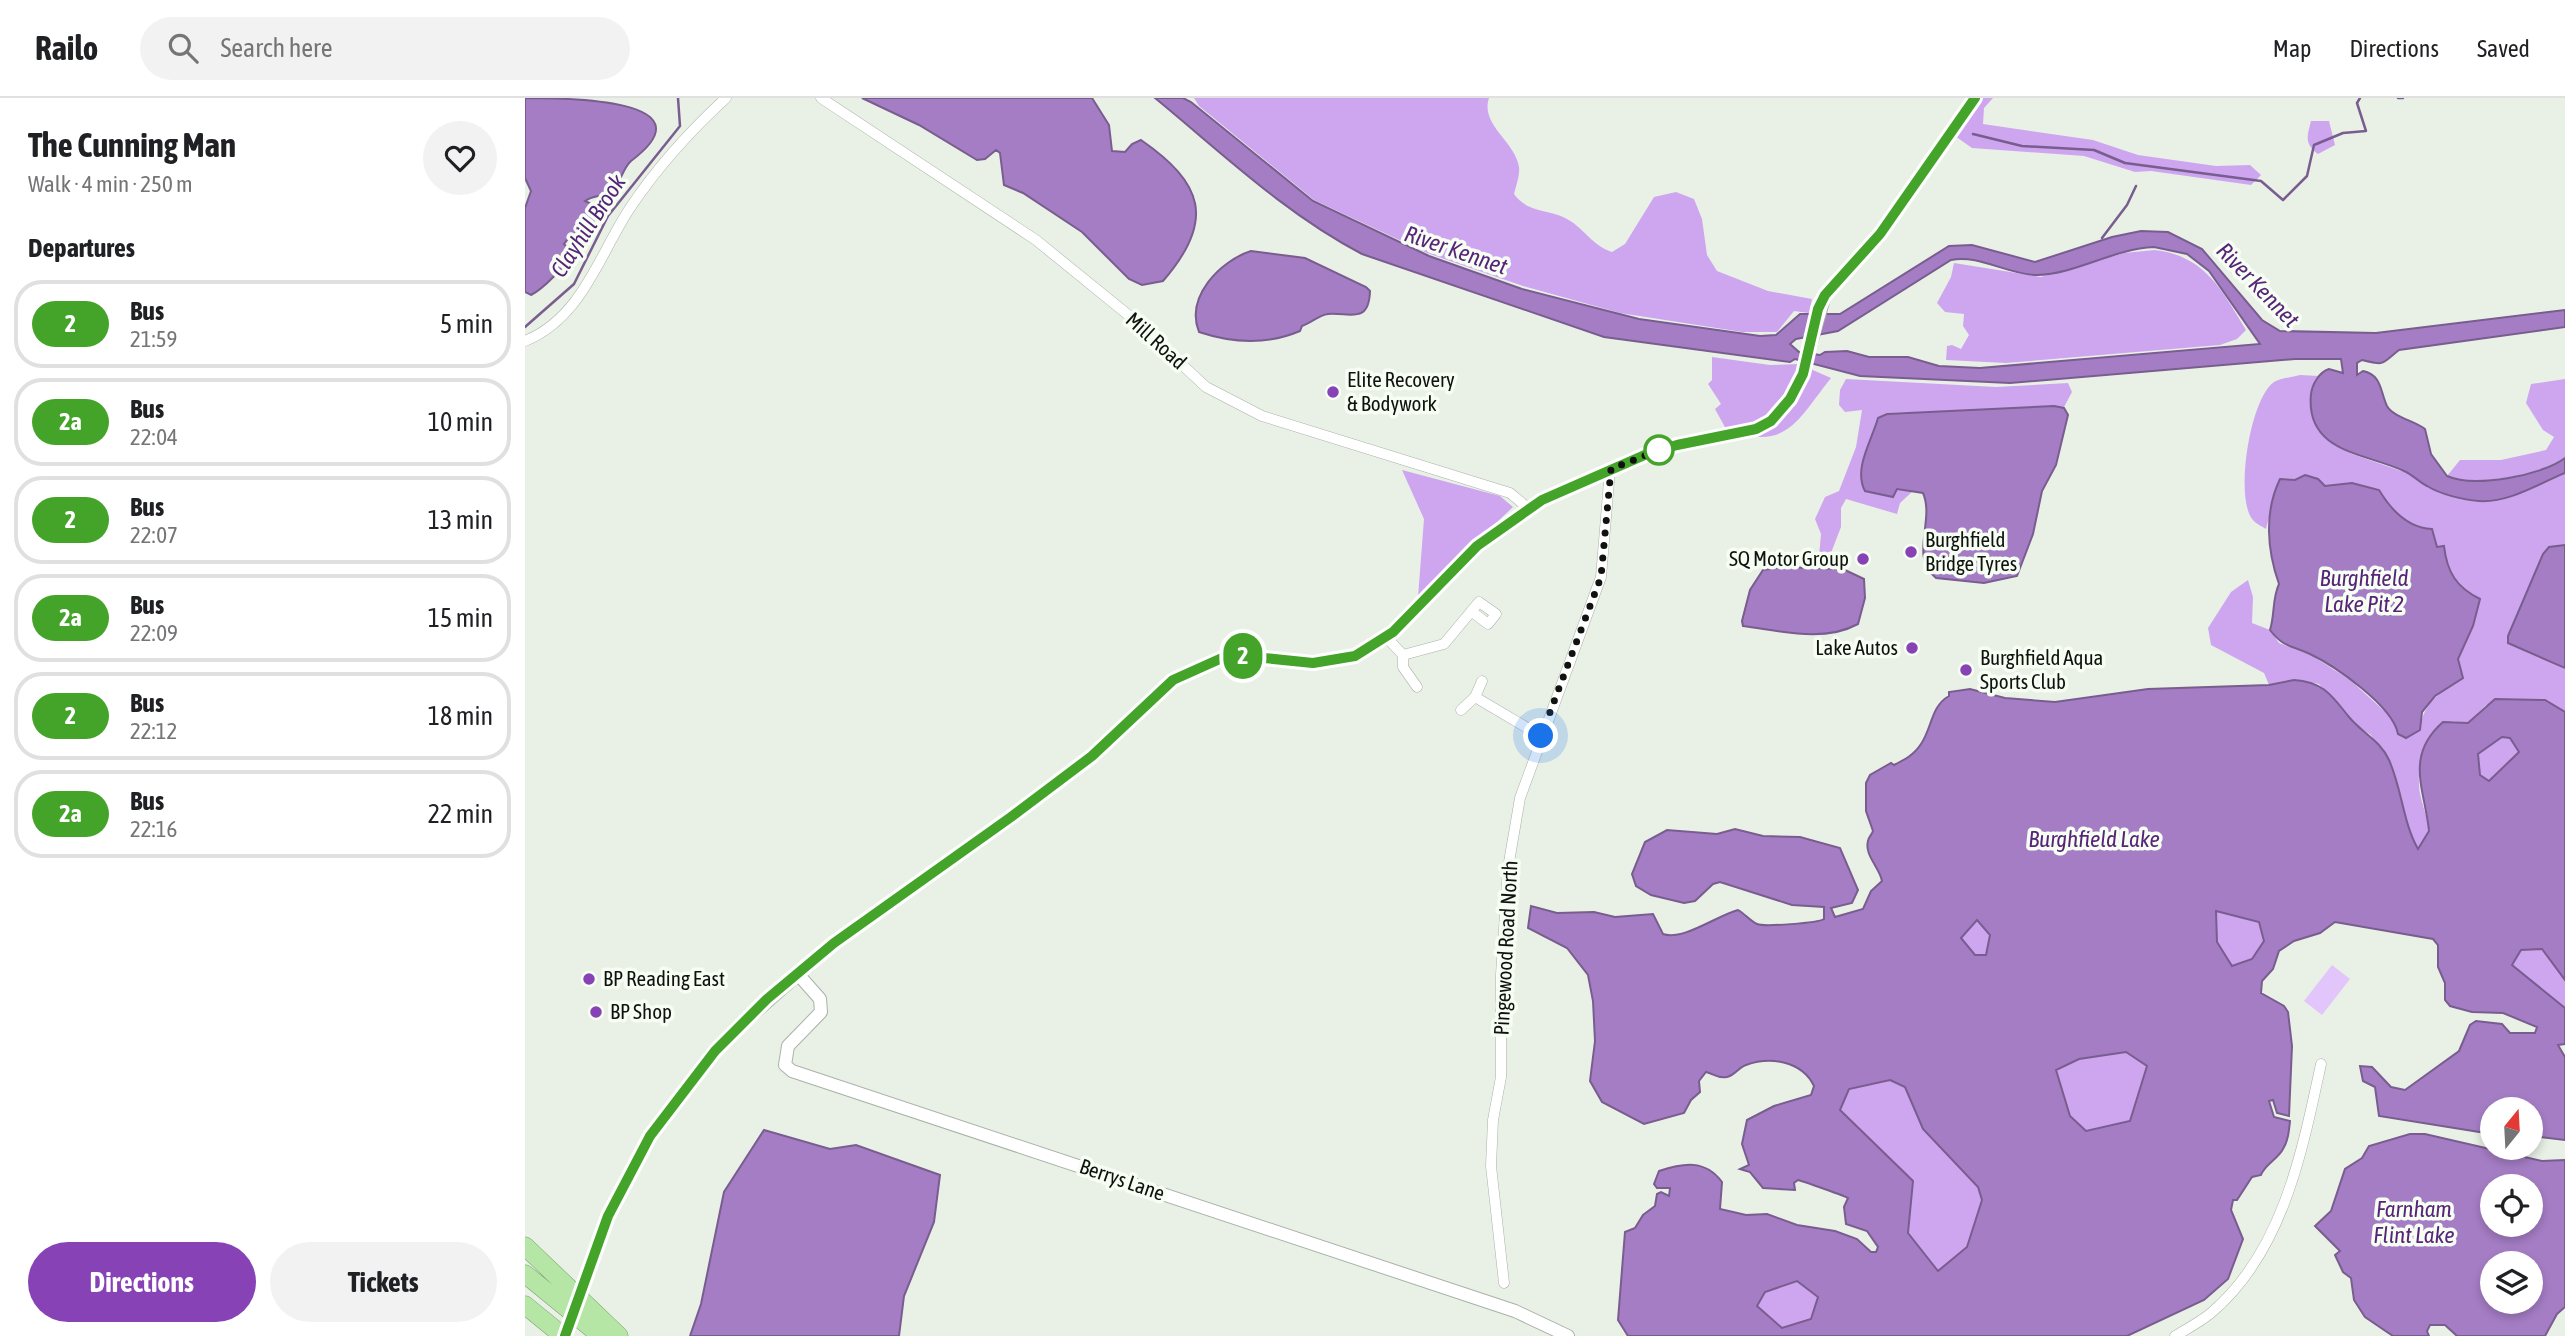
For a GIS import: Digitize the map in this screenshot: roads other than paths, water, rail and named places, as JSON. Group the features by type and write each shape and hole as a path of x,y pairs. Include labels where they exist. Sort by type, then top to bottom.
{"highway":[{"path":"525,1246 619,1336"},
{"path":"525,1274 601,1336"},
{"path":"525,1305 564,1336"}],"street":[{"path":"525,341 560,317 583,293 629,209 655,172 686,134 726,98"},
{"name":"Mill Road","path":"821,98 1036,240 1132,318 1206,387 1262,416 1510,493 1528,508"},
{"path":"564,1336 608,1216 650,1136 715,1051 797,973 1092,756 1173,680 1207,663 1234,657 1332,661 1355,656 1387,638 1477,546 1528,508 1611,469 1677,445 1765,426 1782,411 1803,374 1818,309 1825,295 1880,234 1975,98"},
{"name":"Pingewood Road North","path":"1500,1278 1500,1234 1491,1166 1493,1119 1501,1077 1506,891 1520,798 1601,577 1611,469"},
{"path":"1403,656 1444,644 1471,611"},
{"path":"1387,638 1403,656 1403,667 1417,687"},
{"path":"1461,710 1475,697 1482,681"},
{"path":"1475,697 1541,736"},
{"name":"Berrys Lane","path":"797,973 820,999 821,1013 789,1046 784,1057 788,1069 1515,1311 1567,1336"},
{"path":"2175,1336 2210,1314 2253,1267 2266,1246 2286,1198 2304,1140 2321,1064"}],"water":[{"path":"525,98 598,101 624,106 645,113 655,125 652,140 628,164 614,189 585,201 602,209 580,243 568,239 564,244 572,253 569,258 548,282 531,295 525,292 525,208 531,191 525,178"},
{"path":"862,98 1092,98 1109,125 1112,151 1125,152 1132,144 1141,140 1162,156 1189,187 1195,204 1196,221 1191,239 1163,281 1142,285 1129,279 1082,232 1023,193 1004,185 1000,153 996,150 985,159 977,160 919,125"},
{"path":"1155,98 1183,98 1191,102 1313,201 1429,256 1522,289 1639,319 1760,336 1776,335 1800,314 1840,314 1949,246 1972,245 2035,262 2112,237 2141,231 2168,232 2202,249 2262,320 2280,331 2376,333 2565,310 2565,327 2399,350 2383,363 2362,360 2357,363 2357,375 2363,371 2374,376 2390,410 2425,429 2431,454 2447,476 2473,481 2507,478 2540,470 2565,458 2565,473 2512,496 2490,501 2473,500 2438,492 2404,471 2341,448 2328,440 2318,428 2312,414 2311,394 2317,379 2325,371 2329,369 2343,373 2341,359 2295,359 2010,383 1860,376 1795,359 1790,362 1604,337 1362,254 1333,238 1280,201","holes":["2154,247 2187,254 2209,271 2260,344 1980,368 1939,366 1908,357 1869,357 1847,351 1825,352 1820,355 1799,352 1790,344 1796,339 1838,331 1951,260 1972,260 2037,275 2052,274 2139,249"]},
{"path":"1251,251 1305,258 1366,287 1370,291 1366,309 1357,314 1325,315 1302,326 1300,331 1275,339 1237,340 1199,332 1197,306 1208,282 1228,263"},
{"path":"2054,406 2064,408 2068,415 2056,465 2042,491 2033,534 2017,576 1984,583 1936,578 1928,570 1924,560 1926,504 1923,493 1897,489 1893,497 1865,491 1862,464 1878,418 1887,414"},
{"name":"Burghfield Lake Pit 2","path":"2305,475 2318,479 2325,486 2352,483 2379,490 2401,517 2415,525 2432,529 2437,547 2444,546 2454,578 2480,599 2473,626 2458,659 2463,678 2435,696 2422,712 2420,730 2406,738 2398,734 2386,711 2348,677 2310,654 2283,643 2270,630 2279,584 2270,545 2271,505 2280,479 2295,480"},
{"path":"2565,545 2565,668 2508,643 2508,636 2543,554 2549,547"},
{"path":"1781,567 1843,569 1864,579 1865,598 1858,624 1845,630 1816,634 1787,633 1743,626 1750,590 1763,570"},
{"name":"Burghfield Lake","path":"2294,680 2320,687 2385,753 2418,849 2429,831 2421,787 2420,761 2431,735 2443,722 2468,723 2495,699 2545,700 2565,712 2565,980 2542,949 2521,950 2512,965 2565,1008 2565,1044 2558,1045 2565,1057 2565,1140 2543,1137 2543,1097 2480,1097 2480,1132 2379,1116 2375,1087 2363,1081 2360,1066 2372,1067 2391,1087 2405,1090 2459,1051 2470,1025 2476,1021 2502,1024 2510,1033 2535,1033 2537,1027 2503,1013 2472,1012 2450,1006 2445,1000 2445,983 2438,967 2438,945 2433,939 2335,922 2320,933 2294,941 2279,951 2273,969 2262,981 2261,993 2284,1006 2288,1012 2292,1046 2289,1116 2277,1113 2273,1100 2269,1101 2274,1117 2290,1121 2289,1132 2281,1153 2261,1175 2252,1177 2237,1200 2233,1200 2231,1210 2243,1239 2228,1279 2204,1300 2127,1336 1628,1336 1618,1320 1625,1232 1635,1228 1643,1215 1655,1206 1657,1194 1661,1192 1669,1196 1670,1188 1657,1188 1654,1184 1659,1171 1685,1165 1701,1166 1722,1182 1720,1209 1746,1215 1767,1214 1797,1225 1835,1231 1857,1239 1871,1252 1876,1252 1878,1247 1867,1231 1846,1224 1844,1207 1848,1198 1798,1180 1794,1183 1795,1190 1763,1188 1750,1172 1740,1169 1749,1165 1742,1144 1747,1120 1774,1106 1811,1095 1814,1086 1802,1071 1794,1066 1765,1061 1746,1065 1727,1077 1706,1072 1699,1081 1700,1092 1691,1100 1684,1113 1644,1124 1602,1102 1590,1081 1595,1041 1593,1001 1588,975 1567,948 1528,928 1531,906 1557,913 1594,912 1615,917 1653,914 1663,934 1671,935 1690,931 1738,910 1754,923 1762,925 1824,919 1824,907 1792,905 1720,882 1713,884 1695,901 1684,903 1651,895 1636,886 1632,874 1645,842 1667,830 1717,834 1735,829 1763,836 1800,837 1840,848 1858,890 1852,903 1831,908 1835,917 1863,909 1871,891 1882,881 1867,846 1873,831 1866,811 1866,783 1870,775 1891,763 1898,763 1915,751 1925,738 1935,711 1949,696 1949,692 1970,689 2005,698 2055,702 2148,689 2269,685","holes":["2502,737 2510,738 2519,752 2489,781 2480,775 2478,754","2216,911 2259,922 2264,941 2252,959 2232,966 2217,942","1977,920 1990,935 1986,955 1975,955 1961,938","2126,1052 2147,1066 2130,1121 2086,1131 2070,1116 2056,1070 2079,1059","1890,1080 1905,1087 1923,1129 1978,1187 1982,1200 1967,1247 1938,1271 1908,1233 1913,1181 1840,1110 1849,1089","1797,1281 1818,1297 1811,1319 1782,1328 1757,1306 1765,1292"]},
{"path":"764,1130 830,1149 856,1145 940,1175 934,1222 904,1296 899,1336 690,1336 701,1304 724,1192"},
{"name":"Farnham Flint Lake","path":"2410,1134 2425,1134 2480,1147 2480,1160 2565,1160 2565,1307 2557,1314 2545,1336 2457,1336 2445,1325 2430,1325 2427,1331 2429,1336 2393,1336 2365,1317 2354,1300 2351,1278 2343,1272 2335,1255 2340,1251 2315,1226 2331,1211 2345,1169 2362,1158 2369,1146"}],"waterway":[{"name":"Clayhill Brook","path":"525,327 574,284 608,216 680,126 678,98"},
{"path":"1973,134 2022,146 2094,150 2125,163 2261,181 2283,200 2307,176 2314,145 2343,133 2366,131 2357,103 2360,98"},
{"path":"2398,98 2403,98"},
{"path":"2102,238 2127,205 2136,186"}],"place":[{"name":"Elite Recovery & Bodywork","path":"1333,392"},
{"name":"Burghfield Bridge Tyres","path":"1911,552"},
{"name":"SQ Motor Group","path":"1863,559"},
{"name":"Lake Autos","path":"1912,648"},
{"name":"Burghfield Aqua Sports Club","path":"1966,670"},
{"name":"BP Reading East","path":"589,979"},
{"name":"BP Shop","path":"596,1012"}],"water label":[{"name":"River Kennet","path":"1456,250"},
{"name":"River Kennet","path":"2258,285"}]}
